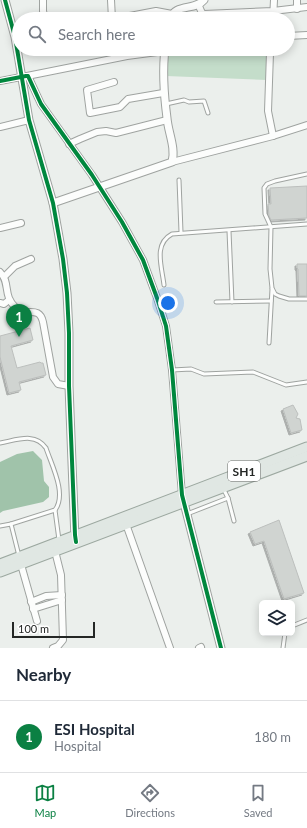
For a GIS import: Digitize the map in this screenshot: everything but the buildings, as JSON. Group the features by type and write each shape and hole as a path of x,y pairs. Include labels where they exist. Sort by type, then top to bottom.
{"main road":[{"name":"SH1","path":"0,572 20,560 59,541 75,539 126,524 307,447"},
{"name":"SH1","path":"0,564 55,551 75,539 183,499 223,488 307,456"}],"street":[{"path":"5,0 12,21"},
{"path":"43,0 43,12"},
{"path":"110,0 112,12"},
{"path":"274,0 273,12 307,7"},
{"path":"296,0 297,9"},
{"path":"175,12 178,9 201,2"},
{"path":"295,36 307,35"},
{"path":"21,56 25,76 29,120 53,204 67,293 75,539"},
{"path":"0,81 127,56"},
{"path":"165,56 163,92 173,152 172,162"},
{"path":"270,56 268,111 273,136"},
{"path":"25,76 41,104 122,222 143,260 150,277 166,326 172,370 183,499 221,648"},
{"path":"114,82 87,90 90,113 118,108 128,99 163,92"},
{"path":"0,127 29,120"},
{"path":"69,144 97,132 106,131 116,133 167,120"},
{"path":"53,204 172,162 273,136 307,125"},
{"path":"0,228 21,223"},
{"path":"31,259 15,266 2,275 3,289 9,300 18,310 34,312 41,316 53,377 58,384 69,386"},
{"path":"0,303 4,304 9,300"},
{"path":"126,524 170,648"},
{"path":"53,648 58,646 63,640 61,575 55,551"},
{"path":"20,560 37,621"},
{"path":"31,602 46,596 62,598"},
{"path":"33,609 62,598"}],"lane":[{"path":"165,104 182,100 189,102 204,100 208,113"},
{"path":"269,343 272,288 270,269 271,227 265,214 264,188 267,184 275,181 307,174"},
{"path":"179,180 181,232"},
{"path":"164,285 160,253 161,247 168,236 172,234 181,232 229,231 307,224"},
{"path":"229,231 232,302"},
{"path":"272,288 275,294 280,296 307,299"},
{"path":"216,302 271,302"},
{"path":"172,370 191,369 204,374 253,372 286,385 307,382"},
{"path":"0,443 30,438 36,439 42,443 46,448 60,489 59,504 55,510 0,526"},
{"path":"223,488 228,498 234,521"},
{"path":"187,514 228,498"},
{"path":"55,510 59,541"},
{"path":"11,524 20,560"},
{"path":"295,625 307,620"},
{"path":"283,648 285,636"}],"shaded area":[{"path":"168,56 268,56 267,80 166,76"},
{"path":"33,451 42,460 44,481 49,487 49,497 43,502 0,513 0,462 17,454"}],"cycle path":[{"path":"5,0 12,26"},
{"path":"18,56 29,120 53,203 63,259 67,293 69,333 69,386 76,542"},
{"path":"0,81 28,76 41,104 92,175 122,222 143,260 166,326 172,370 182,495 221,648"}],"place":[{"name":"ESI Hospital","path":"19,337"}]}
